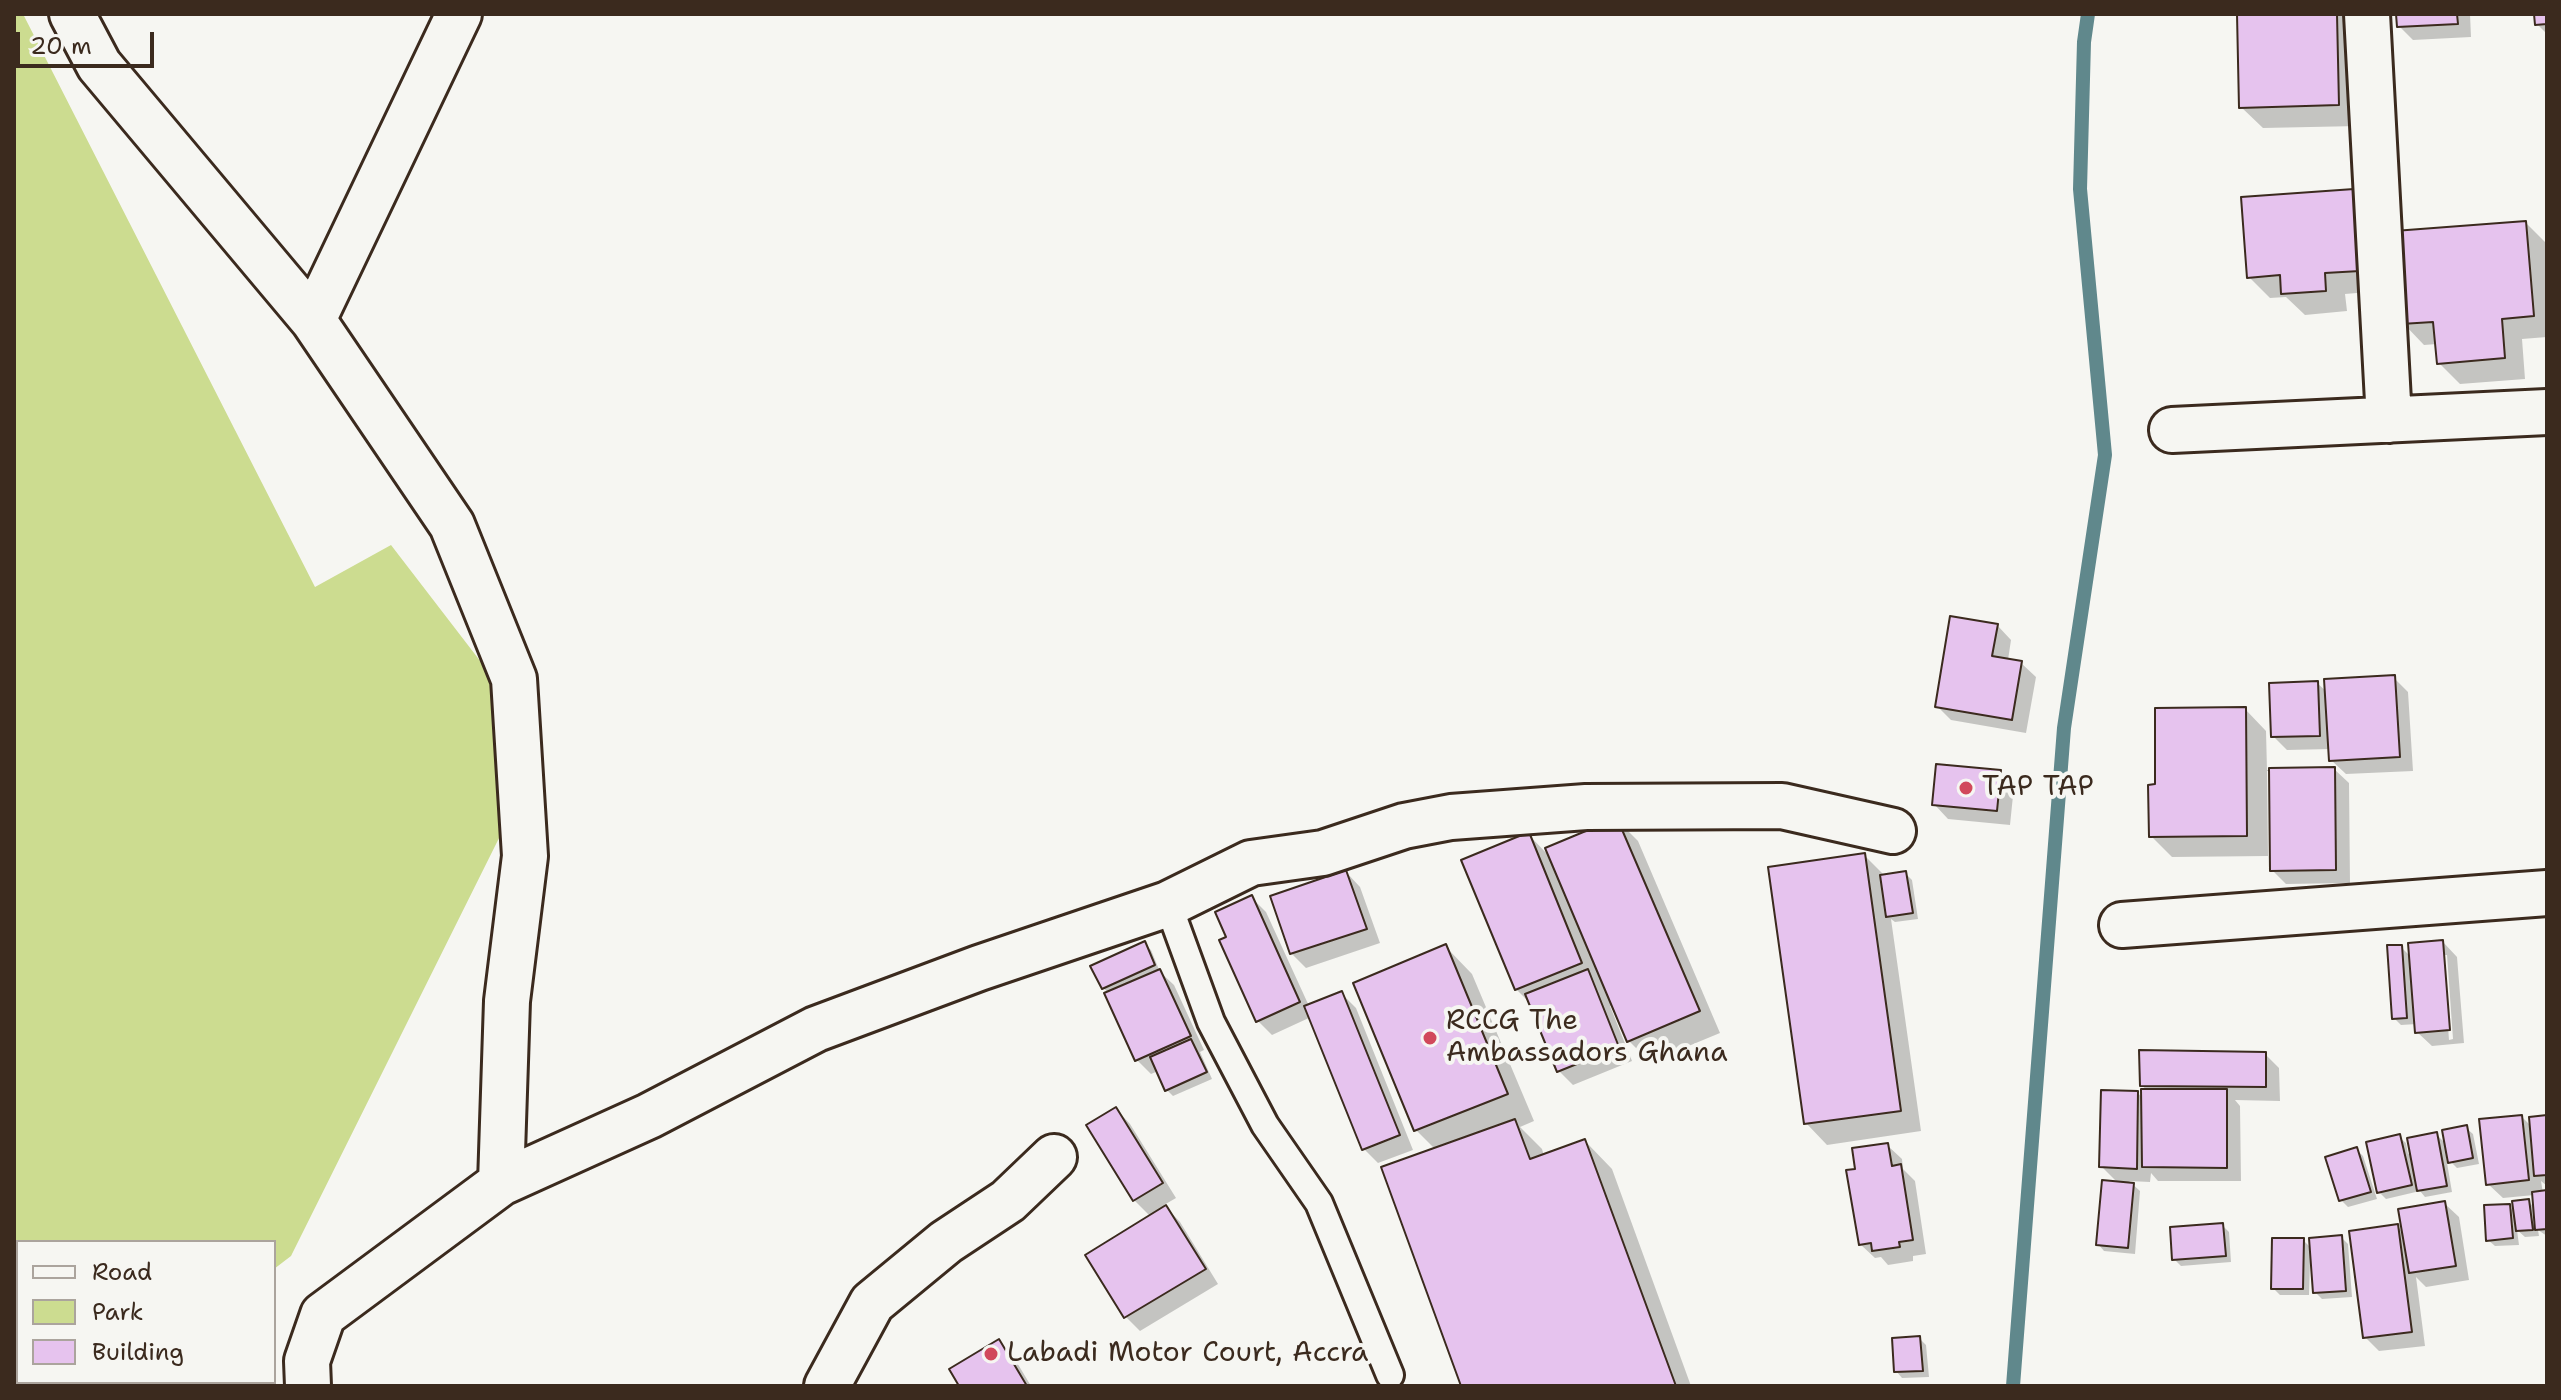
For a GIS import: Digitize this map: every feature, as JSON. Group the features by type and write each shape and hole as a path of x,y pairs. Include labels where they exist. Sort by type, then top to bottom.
{"street":[{"path":"72,14 99,65 313,320 452,525 514,679 525,856 507,1001 501,1183"},
{"path":"313,320 459,14"},
{"path":"2367,14 2389,420"},
{"path":"2172,430 2547,412"},
{"path":"308,1386 307,1361 323,1315 501,1183 649,1116 816,1029 979,968 1168,904 1251,863 1323,853 1404,826 1451,817 1586,807 1782,806 1893,831"},
{"path":"2122,925 2547,893"},
{"path":"827,1386 872,1303 946,1242 1008,1201 1054,1157"}],"lane":[{"path":"1168,904 1211,1022 1265,1125 1319,1203 1390,1375"}],"green space":[{"path":"14,14 23,14 315,587 391,545 494,679 508,820 291,1256 276,1267 276,1240 16,1240 16,1384 141,1386 14,1386"}],"building":[{"path":"2237,14 2337,14 2339,105 2239,108"},
{"path":"2396,14 2457,14 2458,24 2397,27"},
{"path":"2534,14 2547,14 2547,24 2535,25"},
{"path":"2354,189 2360,271 2325,273 2326,291 2281,294 2280,275 2247,278 2241,197"},
{"path":"2526,221 2534,316 2502,319 2505,358 2437,364 2433,322 2401,324 2394,231"},
{"path":"1950,616 1998,624 1992,656 2022,661 2012,720 1935,707"},
{"path":"2395,675 2400,757 2329,761 2324,679"},
{"path":"2318,681 2320,736 2271,737 2269,683"},
{"path":"2246,707 2247,836 2149,837 2148,785 2155,784 2155,708"},
{"name":"TAP TAP","path":"1936,764 2001,770 1997,811 1932,805"},
{"path":"2335,767 2336,870 2270,871 2269,768"},
{"path":"1617,818 1700,1011 1627,1042 1545,848"},
{"path":"1529,832 1582,963 1515,990 1461,860"},
{"path":"1865,853 1901,1111 1804,1124 1768,867"},
{"path":"1346,870 1367,929 1290,954 1270,896"},
{"path":"1906,871 1913,913 1886,917 1880,875"},
{"path":"1252,895 1300,1002 1256,1022 1219,940 1226,937 1215,912"},
{"path":"2443,940 2450,1030 2415,1033 2408,943"},
{"path":"1145,941 1155,965 1102,989 1090,966"},
{"name":"RCCG The Ambassadors Ghana","path":"1446,944 1508,1094 1414,1131 1353,983"},
{"path":"2387,945 2402,945 2407,1018 2392,1019"},
{"path":"1160,969 1191,1036 1135,1061 1104,993"},
{"path":"1588,969 1619,1047 1557,1072 1525,994"},
{"path":"1342,991 1400,1135 1362,1150 1304,1006"},
{"path":"1191,1039 1207,1072 1165,1091 1150,1057"},
{"path":"2139,1050 2266,1052 2266,1087 2140,1086"},
{"path":"2141,1089 2227,1089 2227,1168 2142,1167"},
{"path":"2101,1090 2138,1091 2137,1169 2099,1167"},
{"path":"1116,1107 1163,1183 1133,1201 1086,1125"},
{"path":"2522,1115 2529,1180 2486,1185 2479,1119"},
{"path":"2547,1115 2547,1175 2534,1176 2529,1117"},
{"path":"1515,1119 1530,1159 1585,1139 1676,1386 1461,1386 1381,1167"},
{"path":"2467,1125 2473,1158 2448,1163 2442,1130"},
{"path":"2437,1132 2447,1186 2417,1191 2407,1138"},
{"path":"2400,1134 2412,1185 2377,1193 2366,1142"},
{"path":"1888,1143 1892,1166 1901,1164 1913,1240 1899,1242 1900,1247 1872,1251 1871,1243 1859,1245 1846,1170 1855,1169 1852,1148"},
{"path":"2357,1147 2371,1192 2339,1201 2325,1157"},
{"path":"2102,1180 2134,1183 2128,1248 2096,1245"},
{"path":"2547,1190 2547,1229 2535,1230 2532,1192"},
{"path":"2529,1199 2533,1230 2516,1231 2512,1201"},
{"path":"2445,1201 2456,1266 2409,1273 2398,1209"},
{"path":"2510,1204 2513,1238 2486,1241 2484,1205"},
{"path":"1166,1205 1206,1269 1124,1318 1085,1255"},
{"path":"2223,1223 2226,1256 2172,1260 2170,1227"},
{"path":"2398,1224 2412,1332 2363,1338 2349,1231"},
{"path":"2342,1235 2346,1291 2313,1293 2309,1238"},
{"path":"2272,1238 2304,1238 2303,1289 2271,1289"},
{"path":"1920,1336 1923,1371 1894,1372 1892,1338"},
{"name":"Labadi Motor Court, Accra","path":"999,1339 1027,1386 959,1386 949,1369"}],"waterway":[{"path":"2013,1386 2064,728 2105,455 2080,189 2084,42 2088,14"}],"place":[{"name":"TAP TAP","path":"1966,788"},
{"name":"RCCG The Ambassadors Ghana","path":"1430,1038"},
{"name":"Labadi Motor Court, Accra","path":"991,1354"}]}
